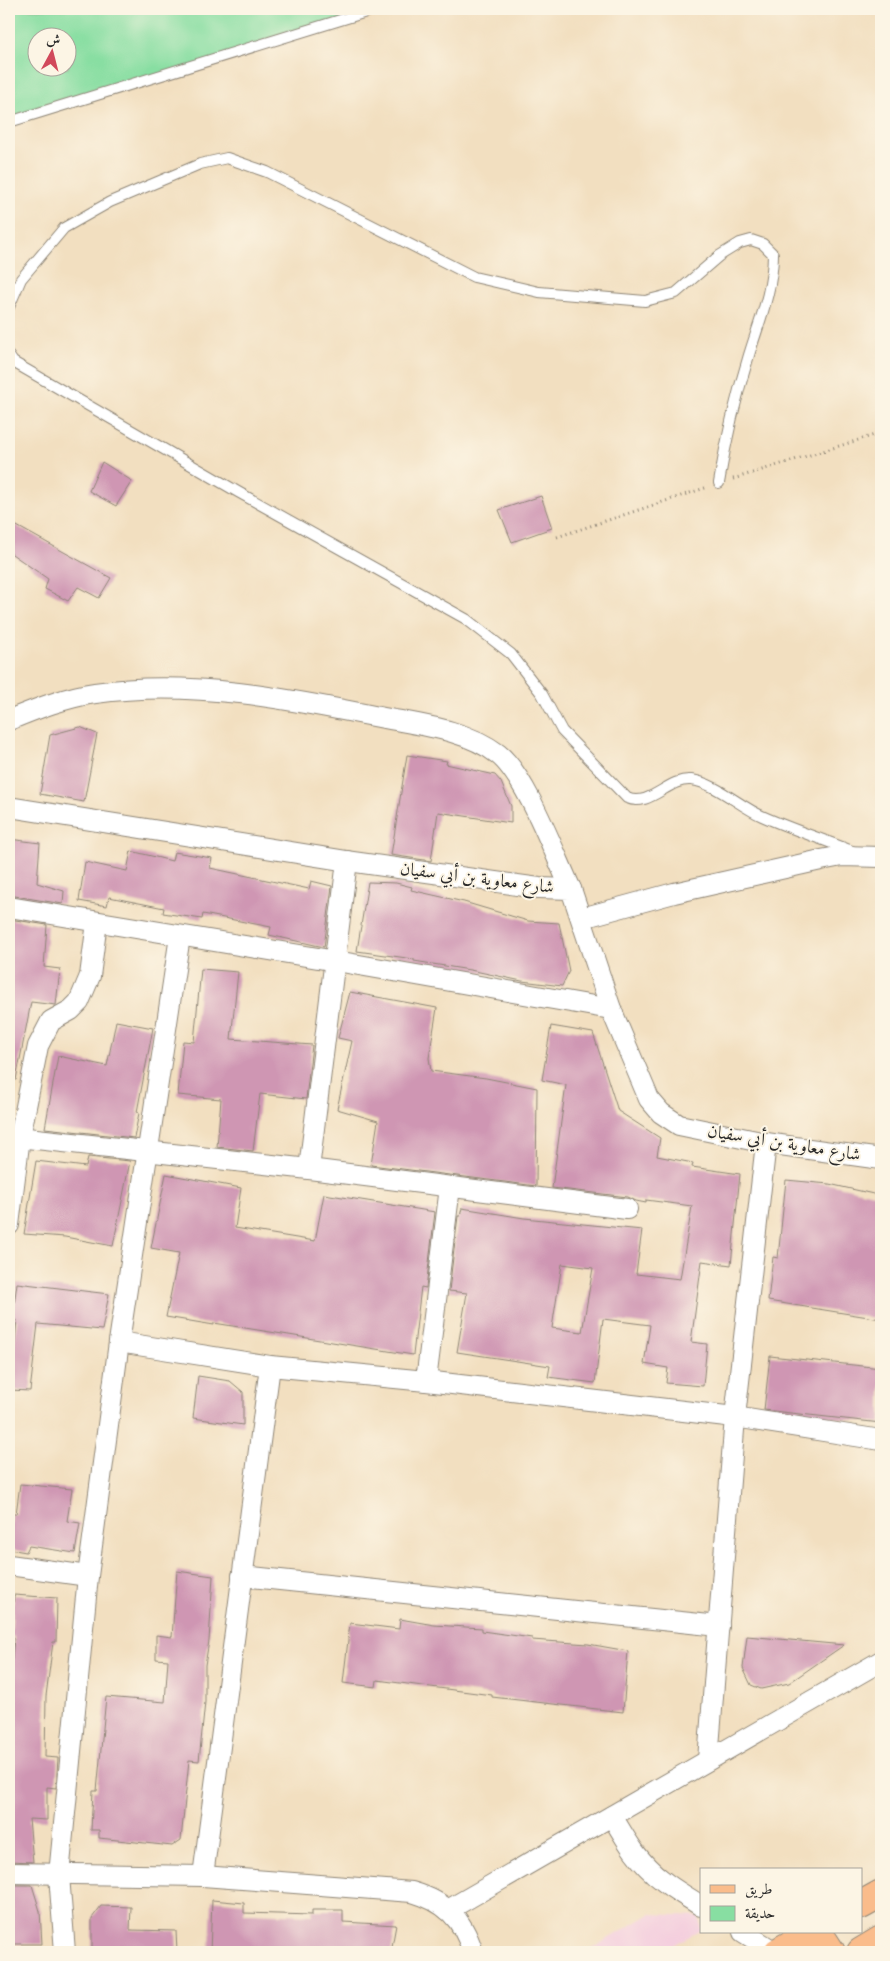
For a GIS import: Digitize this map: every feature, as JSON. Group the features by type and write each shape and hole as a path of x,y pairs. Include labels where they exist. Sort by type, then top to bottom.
{"main road":[{"path":"862,1904 881,1894"},
{"path":"776,1952 809,1934"},
{"path":"819,1934 831,1952"},
{"path":"861,1952 881,1940"}],"street":[{"path":"9,720 43,707 94,693 190,689 306,702 438,728 471,740 498,753 516,771 571,890"},
{"name":"شارع معاوية بن أبي سفيان","path":"9,807 347,861 539,888 571,890 582,918 611,1009 654,1106 679,1125 766,1142 880,1158"},
{"path":"582,918 674,893 821,860 873,857"},
{"path":"309,1169 347,861"},
{"path":"9,907 611,1009"},
{"path":"9,1225 14,1137 38,1046 51,1021 71,1010 79,1002 90,976 97,922"},
{"path":"65,1952 60,1875 88,1576 119,1342 180,936"},
{"path":"14,1137 309,1169 628,1209"},
{"path":"708,1760 735,1416 766,1142"},
{"path":"426,1381 450,1186"},
{"path":"119,1342 270,1366 426,1381 735,1416 881,1440"},
{"path":"203,1876 270,1366"},
{"path":"9,1564 88,1576"},
{"path":"242,1576 719,1626"},
{"path":"448,1910 881,1661"},
{"path":"612,1816 631,1848 645,1866 662,1881 700,1905"},
{"path":"9,1873 203,1876 412,1892 432,1898 448,1910 462,1924 474,1952"},
{"path":"746,1934 776,1952"}],"lane":[{"path":"9,122 376,9"},
{"path":"9,307 21,279 64,228 110,202 200,164 227,158 267,172 474,277 539,292 645,301 676,293 719,256 740,243 751,240 763,244 773,254 773,272 765,306 727,429 719,483"},
{"path":"9,356 13,362 238,492 466,619 511,654 542,694 562,731 627,798 634,801 642,800 681,781 691,780 705,784 761,816 873,857"}],"shaded area":[{"path":"650,1914 699,1916 700,1931 661,1952 586,1952"}],"green space":[{"path":"9,9 388,9 9,124"}],"building":[{"path":"102,462 132,481 116,506 89,491"},
{"path":"541,496 552,528 512,542 499,510"},
{"path":"15,525 111,578 99,598 78,587 68,601 45,589 48,579 9,552 9,538"},
{"path":"80,727 97,734 84,802 40,794 50,735"},
{"path":"407,755 447,761 446,764 495,775 501,782 511,806 511,823 438,812 431,861 391,855"},
{"path":"9,839 40,843 37,883 64,891 63,904 9,895"},
{"path":"131,851 172,861 174,852 212,858 210,868 309,889 311,881 332,886 324,947 269,935 271,927 203,914 202,919 163,913 164,908 109,897 107,906 79,901 85,862 127,871"},
{"path":"368,882 396,883 412,887 411,890 464,902 528,921 559,923 569,971 562,986 522,981 414,961 414,959 357,951"},
{"path":"9,919 47,925 44,967 60,969 56,1005 31,1002 16,1080 9,1079"},
{"path":"201,969 238,972 231,1039 312,1045 306,1099 260,1094 253,1151 217,1147 221,1099 178,1095 183,1041 194,1042"},
{"path":"350,992 437,1008 429,1058 431,1071 486,1078 537,1088 536,1186 371,1165 378,1121 337,1109 352,1041 338,1038"},
{"path":"116,1021 153,1028 134,1138 45,1128 58,1056 107,1066"},
{"path":"551,1026 593,1033 618,1111 660,1138 657,1156 693,1163 692,1167 740,1174 731,1265 702,1261 691,1342 707,1344 703,1386 666,1383 668,1368 644,1364 650,1325 603,1319 595,1383 548,1377 550,1366 457,1352 467,1293 449,1291 458,1216 460,1216 462,1208 524,1218 642,1230 636,1274 680,1279 692,1206 646,1200 646,1203 628,1197 552,1188 566,1085 542,1080","holes":["562,1264 593,1268 582,1332 552,1328"]},
{"path":"88,1157 130,1161 113,1246 65,1237 24,1234 36,1161 86,1167"},
{"path":"166,1174 241,1188 235,1228 315,1241 324,1194 435,1212 426,1288 421,1287 413,1355 166,1317 179,1253 151,1248"},
{"path":"786,1180 829,1184 878,1195 876,1211 881,1212 881,1319 768,1301 773,1257 778,1258"},
{"path":"17,1283 109,1294 102,1330 38,1324 30,1391 10,1390 17,1320 12,1320"},
{"path":"770,1356 881,1368 881,1423 764,1410"},
{"path":"198,1376 230,1381 243,1392 243,1425 193,1418"},
{"path":"20,1484 72,1489 67,1521 80,1523 75,1553 29,1546 26,1552 9,1549 12,1514 16,1514"},
{"path":"177,1571 213,1576 209,1641 205,1665 205,1702 199,1761 189,1760 181,1840 172,1846 99,1838 99,1830 91,1830 93,1791 97,1791 106,1697 165,1702 168,1660 156,1659 156,1635 172,1637"},
{"path":"14,1595 57,1598 56,1642 53,1642 46,1696 45,1757 58,1758 56,1788 47,1787 47,1820 29,1819 33,1862 9,1861 9,1690 14,1637 11,1636"},
{"path":"400,1619 434,1625 482,1628 482,1631 532,1638 532,1640 588,1644 628,1651 623,1712 492,1697 492,1695 377,1680 376,1687 343,1683 350,1623 399,1629"},
{"path":"747,1636 844,1645 789,1683 761,1689 751,1685 743,1668"},
{"path":"9,1885 32,1885 40,1911 42,1944 9,1944"},
{"path":"212,1900 244,1903 244,1913 312,1915 312,1910 343,1910 343,1922 396,1925 391,1952 210,1952"},
{"path":"101,1906 131,1907 130,1930 176,1931 177,1952 149,1952 149,1949 92,1950 92,1918"}]}
